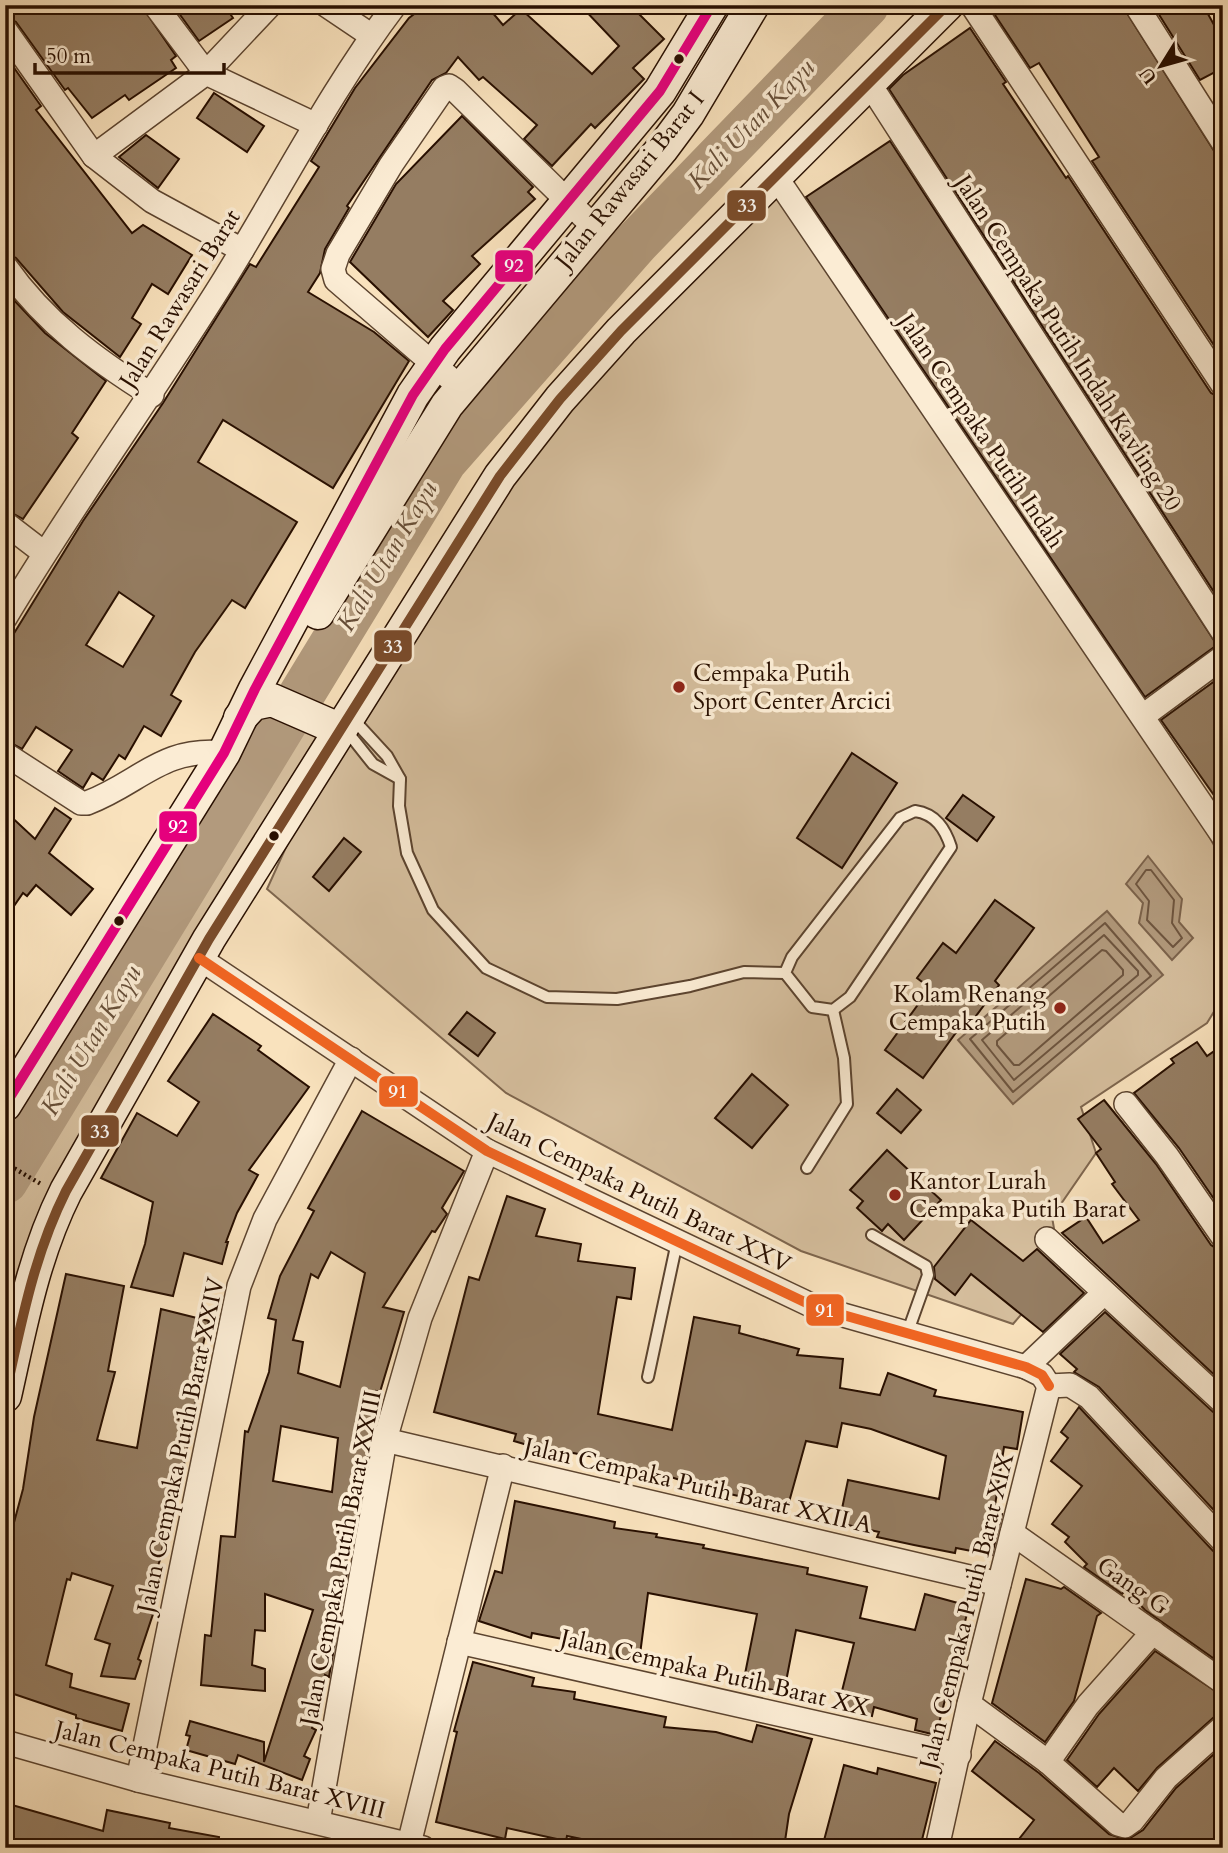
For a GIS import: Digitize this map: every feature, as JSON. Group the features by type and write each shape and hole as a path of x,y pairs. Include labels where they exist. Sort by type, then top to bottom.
{"street":[{"path":"155,5 206,73 316,125"},
{"path":"94,156 206,73 270,5"},
{"path":"326,5 372,36"},
{"name":"Jalan Rawasari Barat","path":"5,618 44,553 152,395 243,250 316,125 372,36 395,5"},
{"name":"Jalan Rawasari Barat I","path":"278,702 276,680 351,535 413,395 434,364 660,91 712,5"},
{"name":"Jalan Rawasari Barat I","path":"5,1105 224,753 240,718 351,535 460,387 688,114 753,5"},
{"path":"5,1396 29,1284 53,1216 199,958 341,724 500,476 560,399 621,331 947,5"},
{"path":"972,5 1223,385"},
{"path":"1136,5 1223,142"},
{"path":"5,30 94,156 152,201 243,250"},
{"name":"Jalan Cempaka Putih Indah Kavling 20","path":"869,83 1223,632"},
{"path":"460,387 336,280 333,269 338,254 391,165 444,88 449,86 455,89 566,203 595,228"},
{"name":"Jalan Cempaka Putih Indah","path":"776,177 1223,836"},
{"path":"5,266 18,284 77,346 152,395"},
{"path":"5,523 44,553"},
{"path":"1143,716 1223,657"},
{"path":"240,718 253,704 278,702 341,724"},
{"path":"5,754 81,803 87,803 170,758 199,751 224,753"},
{"path":"1182,777 1179,786 1195,820 1223,856"},
{"name":"Jalan Cempaka Putih Barat XXV","path":"199,958 487,1151 815,1307 1026,1367 1042,1375 1049,1386"},
{"name":"Jalan Cempaka Putih Barat XXIV","path":"138,1780 239,1286 265,1219 351,1059"},
{"path":"1126,1104 1167,1156 1223,1237"},
{"name":"Jalan Cempaka Putih Barat XXIII","path":"318,1822 386,1440 420,1318 487,1151"},
{"path":"1047,1239 1103,1294 1223,1402"},
{"path":"1026,1367 1103,1294"},
{"path":"1049,1386 1070,1385 1089,1397 1223,1541"},
{"name":"Jalan Cempaka Putih Barat XIX","path":"937,1848 969,1704 1049,1386"},
{"name":"Jalan Cempaka Putih Barat XXII A","path":"386,1440 999,1584"},
{"path":"416,1846 459,1642 503,1466"},
{"name":"Gang G","path":"1012,1533 1223,1682"},
{"path":"1048,1762 1088,1705 1153,1632"},
{"name":"Jalan Cempaka Putih Barat XX","path":"459,1642 959,1755"},
{"path":"969,1704 1048,1762 1118,1824 1125,1826 1166,1778 1223,1727"},
{"name":"Jalan Cempaka Putih Barat XVIII","path":"5,1742 138,1780 416,1846"}],"lane":[{"path":"341,724 387,756 400,779 398,806 407,853 433,910 486,968 547,997 617,999 690,986 744,972 785,973"},
{"path":"908,812 923,812 944,827 951,847 849,997 833,1010 812,1007 785,973 792,957 900,818 908,812"},
{"path":"807,1168 847,1104 844,1058 833,1010"},
{"path":"872,1235 926,1266 928,1275 907,1334"},
{"path":"648,1377 677,1242"}],"path":[{"path":"5,1163 33,1179"}],"shaded area":[{"path":"778,190 1181,784 1223,862 1223,997 1207,1023 1081,1107 1096,1153 1052,1217 1061,1269 1013,1324 801,1251 506,1093 267,889 292,834 347,729 566,404"},
{"path":"258,702 339,730 66,1191 5,1396 5,1118"}],"water":[{"path":"1148,856 1182,899 1179,922 1193,938 1172,960 1139,923 1143,903 1126,884"},
{"name":"Kolam Renang Cempaka Putih","path":"1107,911 1163,975 1013,1104 958,1040"}],"building":[{"path":"5,5 141,5 176,56 171,60 176,68 129,100 125,95 92,118 68,88 65,90 16,22 5,16"},
{"path":"173,5 224,5 233,18 199,41"},
{"path":"426,5 486,5 503,25 521,9 592,74 619,46 580,5 630,5 664,39 633,68 644,79 595,128 591,124 552,166 524,139 537,125 483,77 479,80 458,57 446,73 432,80 347,206 349,208 325,249 320,273 308,292 374,332 409,361 333,488 223,420 198,462 297,522 245,608 232,600 195,652 171,695 181,701 161,736 144,726 125,759 119,755 103,780 92,773 83,788 58,771 72,750 36,727 22,749 5,740 5,648 83,521 163,403 250,264 256,267 319,167 311,161 355,88 409,18","holes":["119,592 154,616 123,667 86,645"]},
{"path":"1002,5 1122,5 1223,165 1223,359 1092,161 1099,157 1039,63 1030,68 993,12"},
{"path":"1153,5 1203,5 1223,41 1223,68 1200,80"},
{"path":"970,28 1006,82 1003,84 1066,178 1068,176 1211,393 1223,399 1223,606 889,89 903,75"},
{"path":"5,55 41,106 36,110 132,233 143,225 192,255 168,294 152,284 132,318 141,324 120,357 63,312 16,258 5,252"},
{"path":"214,93 264,126 247,152 197,118"},
{"path":"462,116 533,187 528,192 535,199 472,256 480,264 443,301 453,310 428,337 350,262 396,184"},
{"path":"146,135 179,159 158,188 119,157"},
{"path":"890,141 1217,645 1145,697 806,197"},
{"path":"12,298 45,333 106,381 72,433 78,438 23,519 5,509 5,302"},
{"path":"1223,675 1223,808 1161,720"},
{"path":"852,753 897,783 842,868 797,838"},
{"path":"963,795 994,817 977,841 946,818"},
{"path":"55,808 71,819 49,853 93,889 71,915 36,885 27,896 23,893 5,919 5,811 35,839"},
{"path":"344,838 361,852 329,891 313,877"},
{"path":"995,900 1034,928 995,981 999,985 973,1020 968,1016 923,1078 885,1050 930,988 917,978 943,943 956,953"},
{"path":"467,1012 495,1033 478,1056 449,1034"},
{"path":"213,1014 261,1046 258,1050 309,1087 249,1170 258,1175 237,1213 226,1242 222,1264 184,1253 173,1296 131,1287 145,1244 153,1202 101,1178 137,1113 177,1136 199,1102 168,1081"},
{"path":"1197,1042 1207,1056 1223,1045 1223,1212 1179,1148 1134,1093 1174,1063 1171,1059"},
{"path":"752,1074 788,1105 752,1148 715,1118"},
{"path":"897,1089 921,1110 901,1133 877,1113"},
{"path":"1104,1100 1156,1164 1211,1245 1223,1253 1223,1383 1062,1233 1086,1217 1103,1243 1139,1220 1112,1184 1115,1182 1096,1153 1101,1149 1078,1119"},
{"path":"362,1111 464,1171 442,1208 447,1214 435,1232 432,1231 383,1307 404,1312 380,1392 376,1391 353,1543 344,1567 348,1567 329,1677 325,1675 312,1728 316,1730 304,1756 310,1759 302,1780 238,1755 235,1764 186,1750 190,1736 186,1735 190,1721 264,1742 264,1762 313,1610 265,1594 265,1631 255,1630 252,1665 265,1669 265,1691 201,1685 205,1635 211,1636 221,1536 235,1537 245,1431 248,1432 269,1372 276,1320 268,1318 280,1276 314,1211 308,1208","holes":["331,1252 365,1273 340,1387 298,1373 303,1342 293,1340 311,1274 318,1278","281,1426 338,1438 332,1492 273,1481"]},
{"name":"Kantor Lurah Cempaka Putih Barat","path":"887,1150 941,1200 904,1240 888,1224 882,1231 857,1208 863,1201 850,1190"},
{"path":"507,1196 545,1209 536,1236 581,1244 578,1261 635,1268 631,1299 617,1297 598,1414 672,1430 694,1317 740,1326 739,1333 799,1349 797,1355 843,1359 840,1388 880,1395 888,1373 936,1390 934,1396 1023,1412 1017,1449 1004,1447 994,1512 1002,1514 992,1555 956,1548 955,1553 914,1545 877,1537 879,1532 839,1523 848,1480 939,1499 946,1456 871,1429 842,1423 837,1447 806,1441 786,1513 755,1504 756,1500 708,1489 649,1470 647,1478 613,1471 615,1461 552,1449 551,1452 514,1441 516,1434 434,1412 469,1277 479,1280"},
{"path":"971,1220 1023,1261 1037,1249 1084,1293 1043,1332 971,1274 955,1295 935,1279 934,1267"},
{"path":"66,1274 124,1286 108,1371 115,1372 97,1440 137,1448 161,1309 209,1321 192,1388 198,1389 180,1486 173,1484 162,1525 167,1526 160,1560 142,1610 153,1614 138,1659 141,1661 135,1679 101,1676 110,1644 95,1639 113,1586 72,1573 70,1580 67,1579 46,1665 72,1674 70,1687 129,1704 122,1731 76,1718 76,1715 5,1691 5,1655 12,1634 5,1632 5,1584 10,1564 5,1562 5,1556 23,1489 34,1417"},
{"path":"1105,1312 1213,1412 1223,1416 1223,1520 1099,1387 1074,1372 1077,1369 1060,1354"},
{"path":"1079,1407 1213,1551 1223,1555 1223,1665 1145,1610 1126,1590 1122,1594 1084,1567 1087,1564 1065,1542 1069,1537 1052,1524 1082,1486 1051,1461 1068,1438 1061,1432"},
{"path":"515,1501 615,1522 614,1528 657,1534 656,1537 704,1545 703,1548 808,1568 807,1574 867,1587 860,1618 915,1630 925,1594 969,1606 936,1735 915,1730 917,1719 874,1707 872,1716 838,1707 854,1643 796,1630 784,1692 743,1684 757,1614 648,1593 639,1662 602,1657 603,1647 532,1633 531,1638 479,1621 495,1571 502,1573"},
{"path":"1026,1579 1061,1589 1064,1587 1101,1613 1097,1616 1074,1701 1045,1742 992,1703"},
{"path":"1155,1651 1223,1696 1223,1713 1214,1717 1157,1768 1138,1791 1114,1768 1097,1787 1067,1760 1099,1714"},
{"path":"473,1662 534,1678 532,1686 575,1692 574,1699 666,1717 664,1727 716,1732 752,1742 757,1725 812,1739 789,1814 784,1848 624,1848 567,1836 566,1841 507,1828 505,1839 436,1822 457,1732 454,1731"},
{"path":"995,1741 1039,1773 1109,1834 1127,1840 1143,1830 1176,1788 1223,1746 1223,1848 1012,1848 1034,1820 972,1771"},
{"path":"844,1765 877,1774 878,1768 936,1783 920,1848 822,1848"},
{"path":"5,1803 103,1831 107,1810 170,1823 169,1828 219,1837 218,1848 5,1848"}],"waterway":[{"name":"Kali Utan Kayu","path":"5,1181 444,461 636,243 866,5"}],"transit line":[{"name":"92","path":"5,1105 224,753 255,689 413,395 445,349 660,91 712,5"},
{"name":"33","path":"5,1396 36,1266 66,1191 209,939 500,476 560,399 621,331 947,5"},
{"name":"91","path":"199,958 487,1151 815,1307 1026,1367 1042,1375 1049,1386"}],"place":[{"name":"Cempaka Putih Sport Center Arcici","path":"679,687"},
{"name":"Kolam Renang Cempaka Putih","path":"1060,1008"},
{"name":"Kantor Lurah Cempaka Putih Barat","path":"895,1195"}]}
